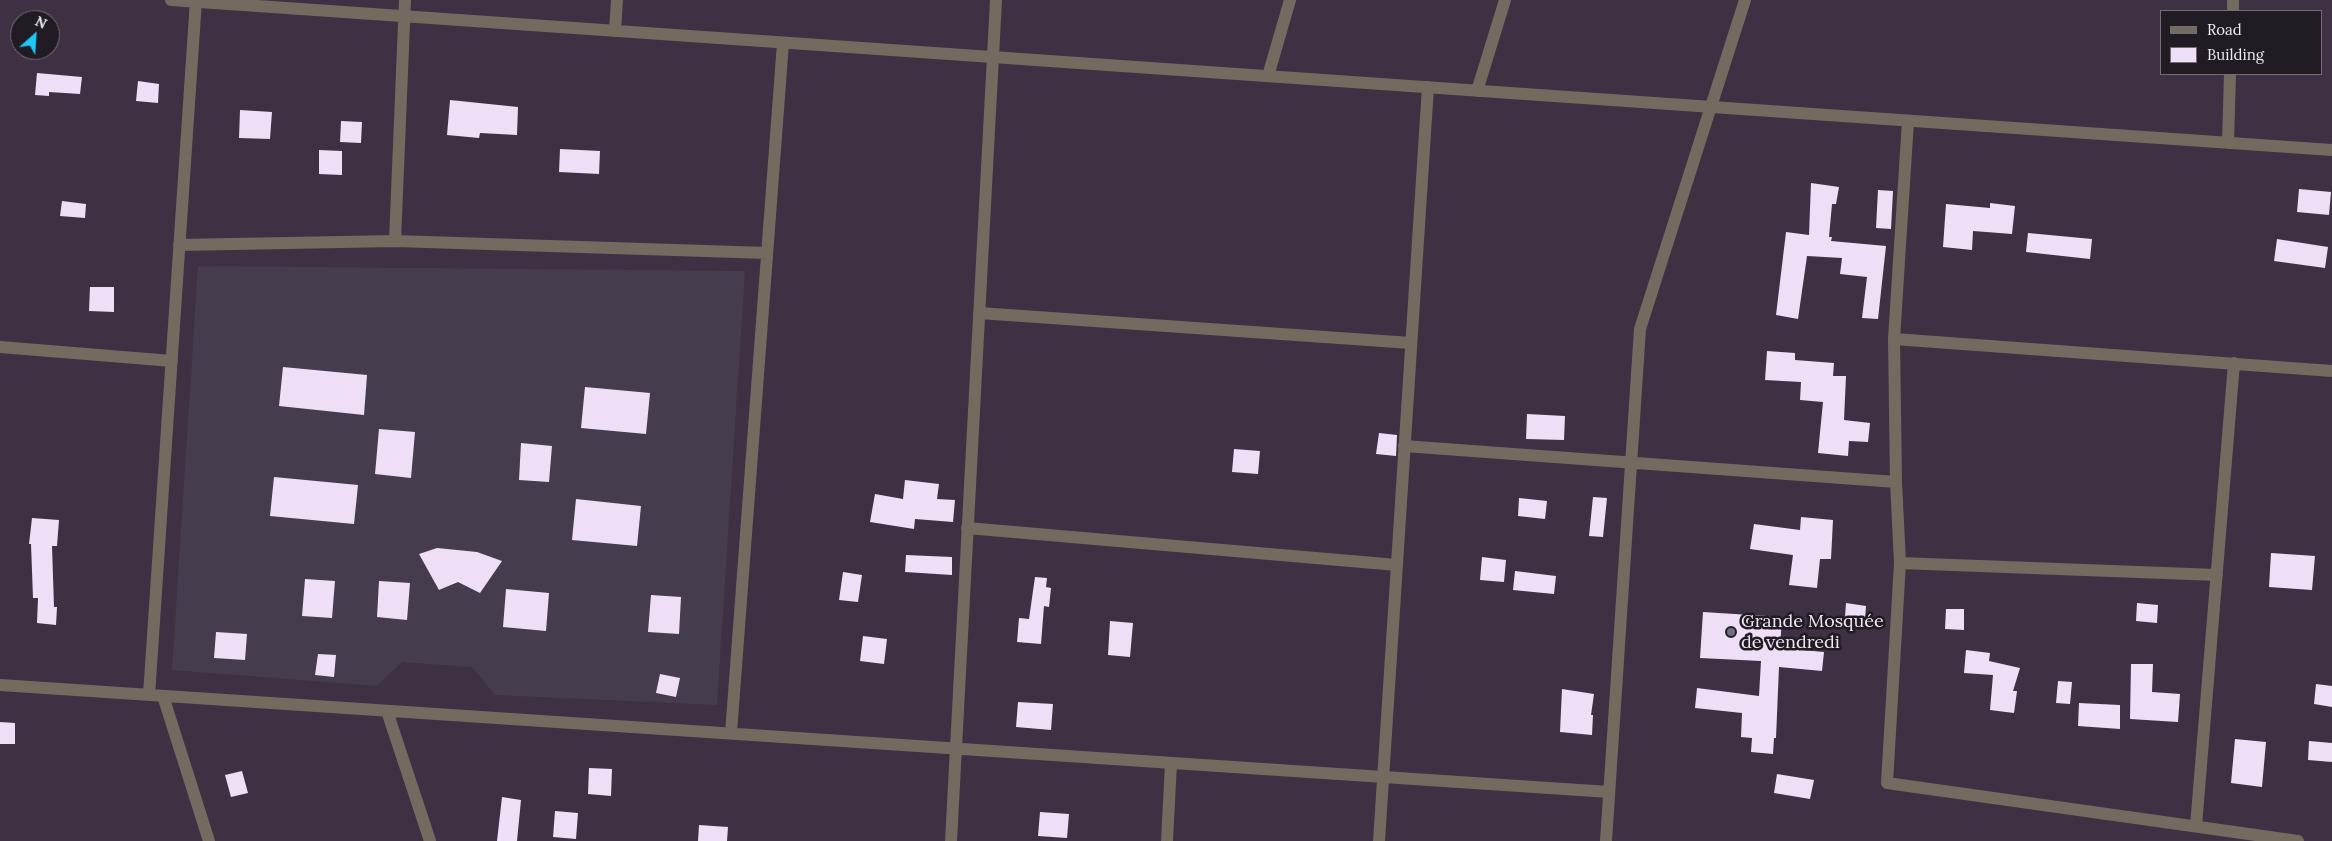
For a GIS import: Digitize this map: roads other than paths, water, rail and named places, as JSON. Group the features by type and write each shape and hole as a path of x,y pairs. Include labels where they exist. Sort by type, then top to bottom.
{"street":[{"path":"171,0 2332,150"},
{"path":"395,241 405,0"},
{"path":"616,31 617,0"},
{"path":"951,841 996,0"},
{"path":"1268,76 1290,0"},
{"path":"1477,91 1506,0"},
{"path":"1606,841 1640,329 1713,107 1745,0"},
{"path":"149,695 196,1"},
{"path":"731,733 783,43"},
{"path":"2228,143 2230,75"},
{"path":"1379,841 1428,87"},
{"path":"1908,121 1894,339 1896,482 1900,562 1887,783 2298,841"},
{"path":"180,244 395,241 767,253"},
{"path":"979,312 1411,344"},
{"path":"1894,339 2332,371"},
{"path":"0,348 172,361"},
{"path":"2196,826 2234,363"},
{"path":"1404,446 1632,461 1896,482"},
{"path":"968,528 1397,565"},
{"path":"1900,562 2217,575"},
{"path":"0,685 1609,792"},
{"path":"163,696 208,841"},
{"path":"387,711 430,841"},
{"path":"1167,841 1171,762"}],"place":[{"name":"Grande Mosquée de vendredi","path":"1731,632"}]}
